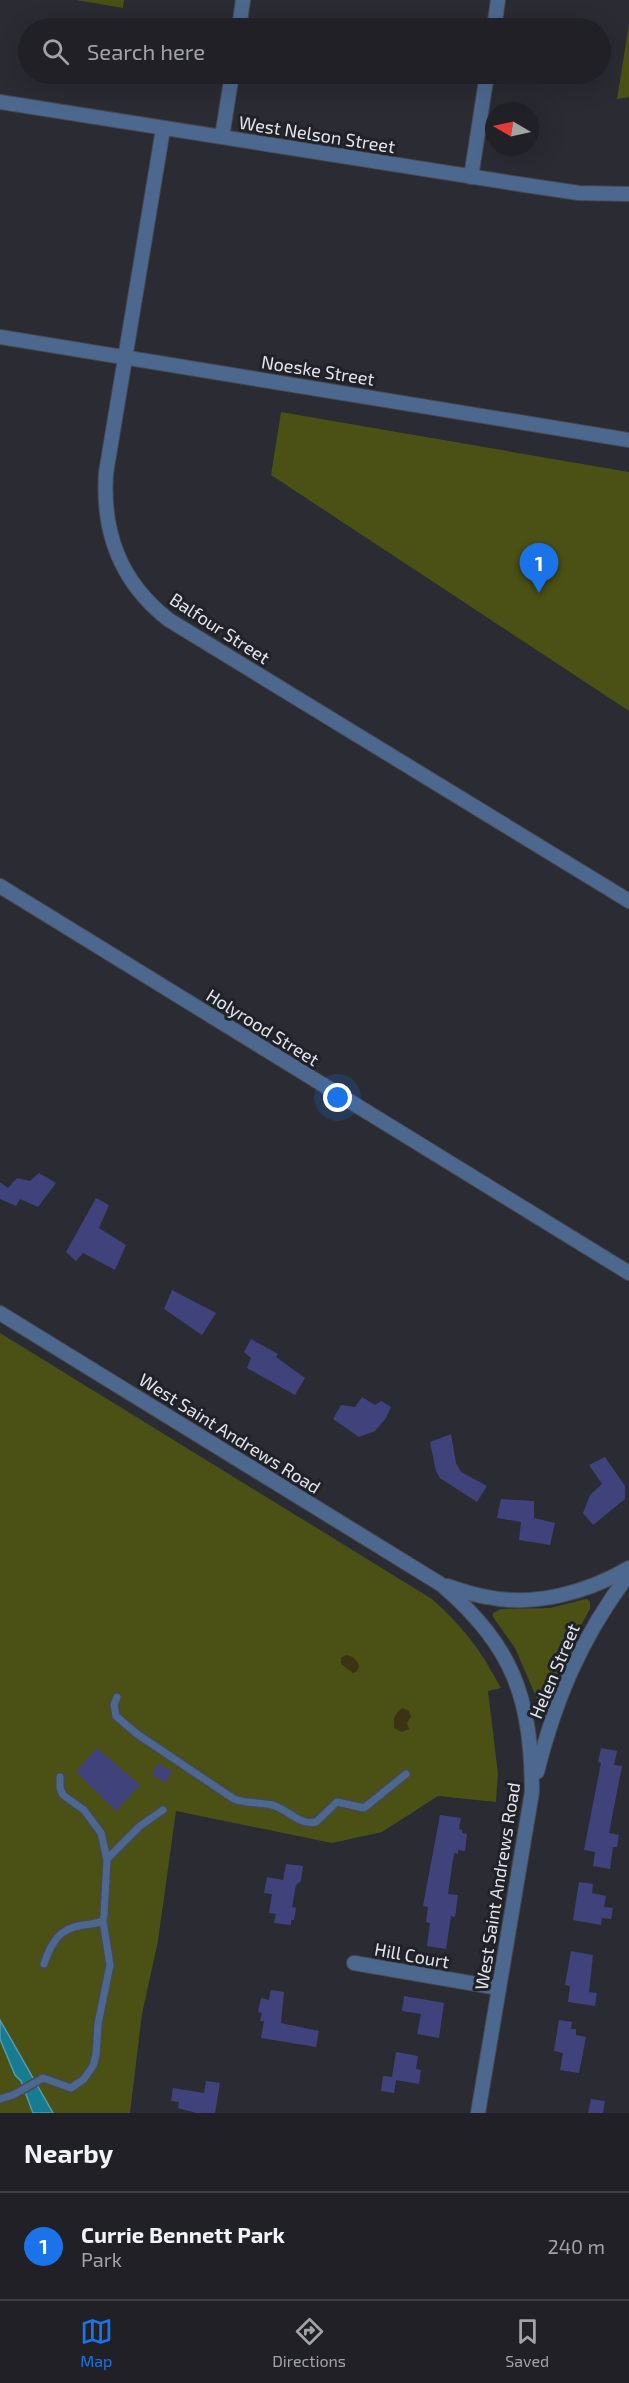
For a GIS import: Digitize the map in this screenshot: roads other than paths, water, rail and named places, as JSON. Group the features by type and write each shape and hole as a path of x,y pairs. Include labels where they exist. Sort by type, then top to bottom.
{"street":[{"path":"240,18 243,0"},
{"path":"495,18 498,0"},
{"path":"222,137 230,84"},
{"path":"471,177 485,84"},
{"name":"West Nelson Street","path":"0,102 579,193 629,194"},
{"name":"Balfour Street","path":"163,129 106,472 104,496 109,533 121,563 136,588 169,620 629,901"},
{"name":"Noeske Street","path":"0,337 629,440"},
{"name":"Holyrood Street","path":"0,886 629,1273"},
{"name":"West Saint Andrews Road","path":"0,1313 442,1585 489,1631 514,1674 526,1710 532,1750 532,1792 478,2113"},
{"name":"West Saint Andrews Road","path":"442,1585 488,1598 534,1599 590,1588 629,1568"},
{"name":"Helen Street","path":"532,1792 547,1735 571,1668 604,1606 629,1574"},
{"name":"Hill Court","path":"354,1963 499,1988"}],"lane":[{"path":"117,1697 114,1706 116,1716 137,1734 234,1799 243,1803 274,1805 303,1822 316,1822 337,1802 363,1808 406,1774"},
{"path":"0,2099 21,2091 36,2080 43,2078 70,2088 84,2079 93,2066 98,2024 110,1965 103,1921 106,1858 100,1833 84,1810 63,1795 60,1788 60,1777"},
{"path":"106,1858 140,1826 163,1810"},
{"path":"44,1964 55,1938 65,1930 103,1921"}],"water":[{"path":"0,2020 53,2113 33,2113 21,2081 15,2075 0,2039"}],"place":[{"name":"Currie Bennett Park","path":"539,593"}]}
